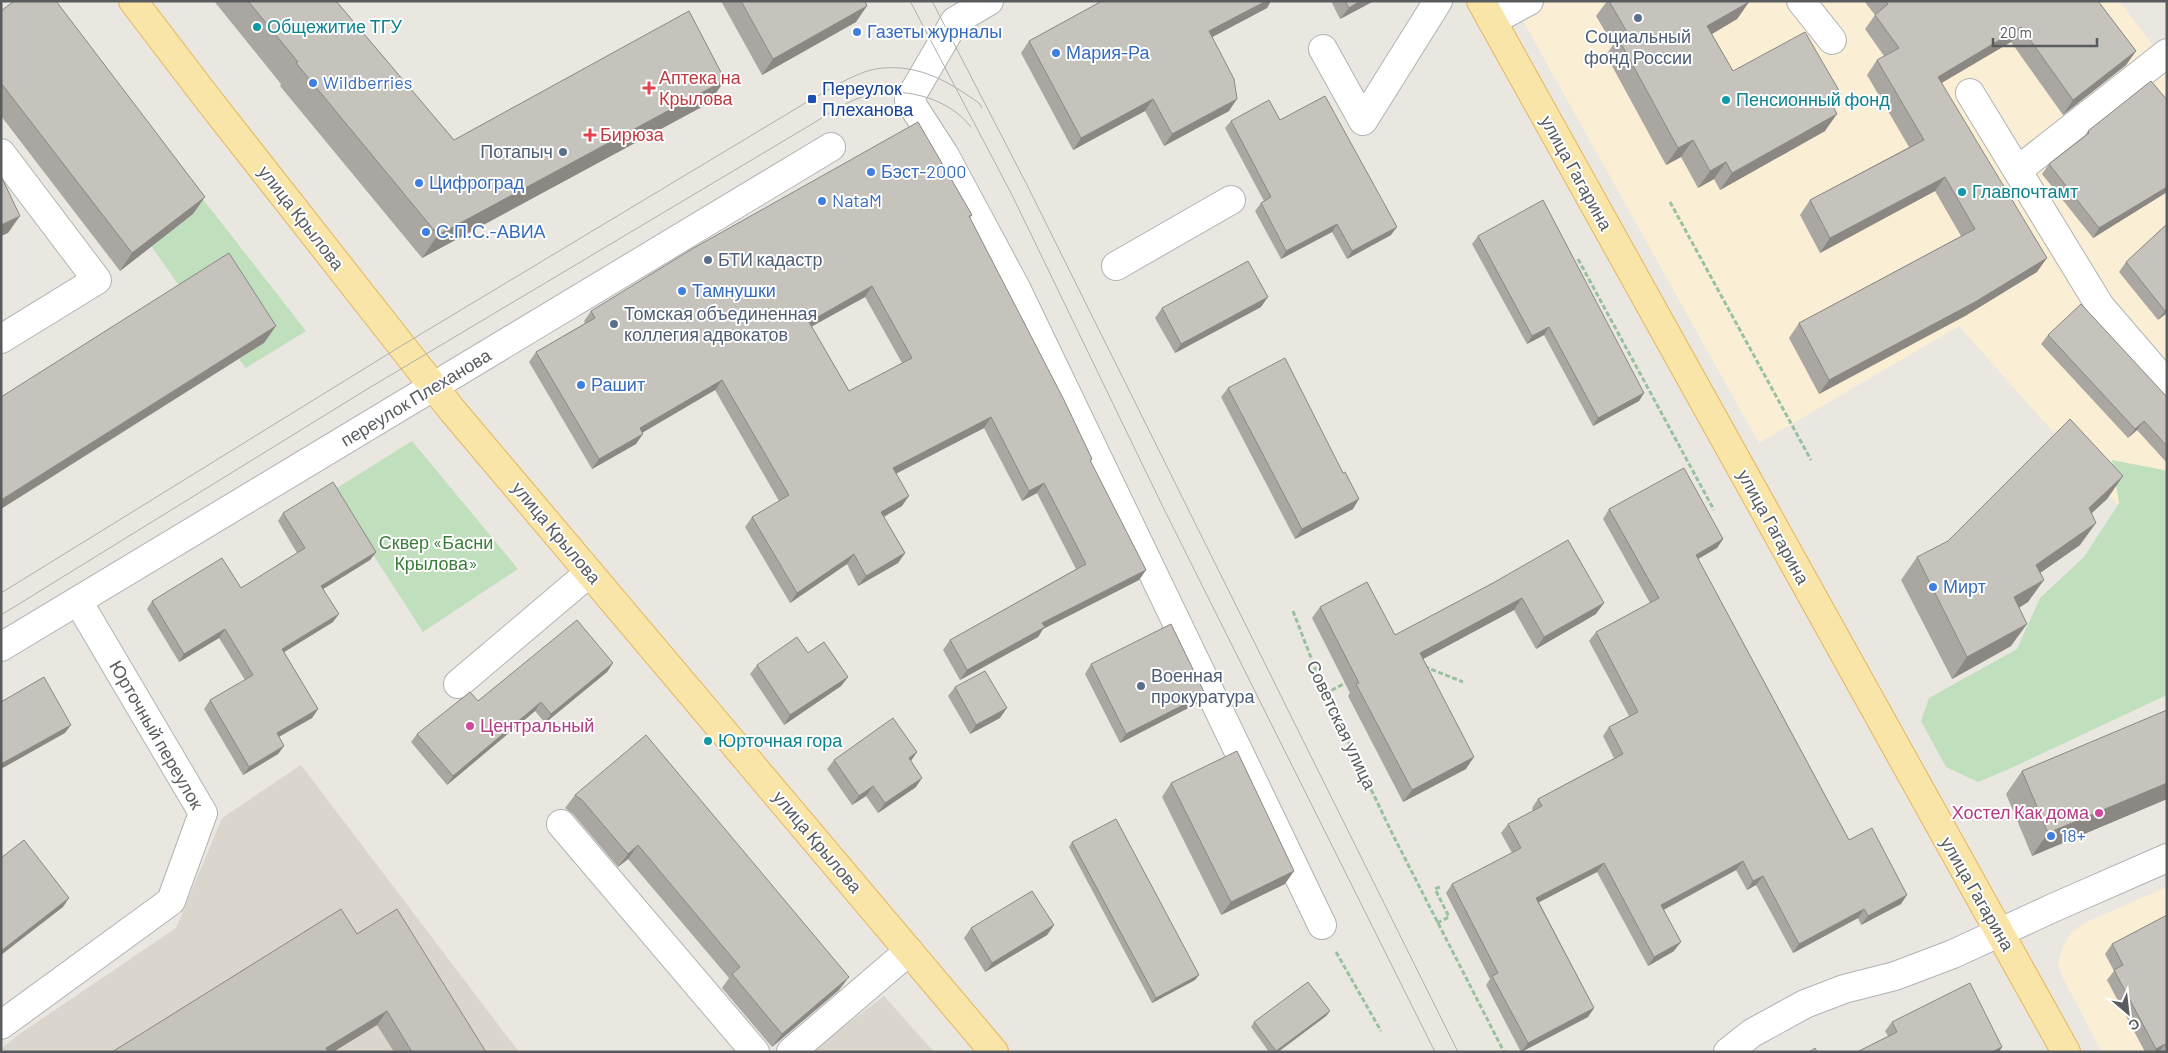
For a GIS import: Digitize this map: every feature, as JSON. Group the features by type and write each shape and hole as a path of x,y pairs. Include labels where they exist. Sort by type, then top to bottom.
{"main road":[{"name":"улица Крылова","path":"133,1 433,388 994,1052"},
{"name":"улица Гагарина","path":"1487,11 2066,1052"}],"street":[{"path":"989,1 950,11 909,100 944,154 1016,288 1322,925"},
{"path":"1323,49 1363,121 1438,1"},
{"path":"1487,11 1529,1"},
{"path":"1801,1 1832,40"},
{"path":"2018,170 2167,53"},
{"path":"1970,93 2100,306 2167,384"},
{"name":"переулок Плеханова","path":"1,647 831,147"},
{"path":"1,153 97,280 1,339"},
{"path":"1116,266 1231,200"},
{"path":"458,684 589,573"},
{"name":"Юрточный переулок","path":"1,1025 171,901 203,813 78,601"},
{"path":"561,824 755,1052"},
{"path":"1728,1052 1752,1033 1805,1004 1844,989 1895,976 1953,954 2167,858"},
{"path":"791,1052 909,951"}],"path":[{"path":"1670,202 1811,460"},
{"path":"1578,260 1714,510"},
{"name":"Советская улица","path":"1293,611 1325,694 1437,922"},
{"path":"1418,669 1428,668 1463,682"},
{"path":"1325,694 1351,681"},
{"path":"1442,886 1435,890 1449,917 1437,922 1504,1052"},
{"path":"1322,925 1381,1031"}],"shaded area":[{"path":"1512,1 2119,1 2167,64 2167,560 1959,326 1759,443"},
{"path":"301,765 519,1052 1,1052 1,1049 18,1035 176,928 222,818"},
{"path":"2167,887 2167,1052 2102,1052 2063,978 2058,962 2063,946 2071,933 2084,923"},
{"path":"884,996 934,1052 810,1052"}],"green space":[{"path":"48,1 306,331 246,368 239,359 263,343 183,291 151,246 193,215"},
{"name":"Сквер «Басни Крылова»","path":"412,441 518,569 423,632 332,491"},
{"path":"2112,460 2164,470 2167,473 2167,695 1978,782 1946,767 1921,721 1929,698 2017,649 2040,598 2084,557 2119,503"}],"building":[{"path":"14,1 56,1 205,197 132,253 1,83 1,11"},
{"path":"248,1 336,1 454,140 689,11 725,80 438,235 296,63 298,62"},
{"path":"741,1 865,1 867,6 773,59"},
{"path":"1102,1 1266,1 1209,31 1234,79 1237,99 1172,134 1153,99 1081,138 1029,41"},
{"path":"1345,1 1360,1 1349,8"},
{"name":"Пенсионный фонд","path":"1609,1 1748,1 1707,26 1733,71 1805,32 1841,94 1830,100 1837,114 1732,173 1726,162 1710,171 1693,140 1678,148 1618,38 1627,32"},
{"path":"1885,1 2098,1 2136,51 2073,100 2021,27 1938,77 2047,258 1975,302 1829,380 1799,323 1975,229 1945,177 1830,238 1810,200 1924,140 1877,60 1899,48 1875,15 1888,4"},
{"name":"Главпочтамт","path":"2151,81 2167,100 2167,187 2099,228 2049,164"},
{"path":"1325,96 1397,227 1352,251 1337,224 1286,251 1261,203 1271,197 1231,121 1269,100 1280,120"},
{"path":"918,122 972,215 969,216 1064,400 1092,459 1090,460 1146,570 1042,623 1045,627 967,670 950,640 1086,564 1044,483 1029,491 991,417 893,468 909,496 881,512 905,553 866,576 854,554 797,593 752,517 789,495 722,380 640,428 643,434 599,459 536,352 595,318 591,311 692,249","holes":["872,286 912,358 849,391 809,322"]},
{"path":"1,176 20,216 1,225"},
{"path":"1543,200 1644,393 1598,418 1549,327 1532,336 1478,236"},
{"path":"2167,224 2167,309 2165,311 2126,262"},
{"path":"229,253 276,326 1,500 1,397"},
{"path":"1248,261 1268,297 1181,344 1162,308"},
{"path":"2081,304 2167,397 2167,446 2144,421 2135,429 2048,335"},
{"path":"1285,358 1343,473 1345,472 1359,499 1302,529 1228,388"},
{"path":"2070,419 2123,476 2089,508 2096,523 2036,565 2044,580 2014,597 2027,624 1967,657 1917,557 1948,541"},
{"path":"1684,468 1723,539 1696,555 1849,840 1872,828 1907,895 1868,916 1864,909 1799,944 1763,876 1753,881 1743,861 1661,905 1681,942 1654,957 1604,863 1536,898 1594,1008 1528,1043 1492,976 1498,973 1452,884 1521,848 1508,824 1542,806 1538,799 1623,754 1609,727 1638,712 1596,632 1659,598 1609,509"},
{"path":"333,482 376,552 321,586 339,614 282,649 318,709 277,733 284,746 249,767 210,700 253,675 225,629 184,654 152,601 222,558 241,588 305,548 283,513"},
{"path":"1568,540 1604,603 1544,637 1522,598 1420,653 1474,757 1412,790 1356,684 1359,683 1320,607 1367,582 1395,635 1493,583"},
{"path":"577,620 613,663 551,714 541,702 453,776 417,734 470,692 478,701"},
{"path":"1171,624 1205,694 1126,734 1091,664"},
{"path":"797,637 808,653 824,642 848,677 790,715 757,665"},
{"path":"985,671 1007,708 976,725 955,687"},
{"path":"44,677 71,725 1,764 1,702"},
{"path":"2167,710 2167,783 2048,833 2022,771"},
{"path":"893,718 917,752 909,758 922,778 885,803 873,786 859,796 834,760"},
{"path":"646,735 849,977 782,1034 732,974 740,967 638,845 628,854 582,800 575,795"},
{"path":"1237,751 1294,871 1231,902 1171,783"},
{"path":"1116,819 1199,975 1156,998 1072,842"},
{"path":"24,840 69,898 1,951 1,858"},
{"path":"1032,891 1054,925 992,963 971,928"},
{"path":"341,909 357,934 397,909 486,1052 412,1052 387,1011 326,1048 328,1052 112,1052"},
{"path":"2167,915 2167,1048 2165,1044 2156,1049 2114,970 2123,965 2112,944"},
{"path":"1308,982 1330,1011 1276,1051 1254,1022"},
{"path":"1970,983 2002,1047 1992,1052 1857,1052 1897,1032 1892,1022"},
{"path":"1815,1048 1817,1052 1809,1052"}],"tram line":[{"path":"910,1 1012,195 1162,505 1435,1052"},
{"path":"932,1 1027,185 1458,1052"},
{"path":"1,593 401,346 846,80 874,69 910,69 934,76 957,88 979,103 982,108"},
{"path":"1,615 369,388 834,110 862,97 891,92 906,93 936,101 961,116 971,127"}],"place":[{"name":"Социальный фонд России","path":"1638,18"},
{"name":"Общежитие ТГУ","path":"257,27"},
{"name":"Газеты журналы","path":"857,32"},
{"name":"Мария-Ра","path":"1056,53"},
{"name":"Wildberries","path":"313,83"},
{"name":"Аптека на Крылова","path":"649,88"},
{"name":"Переулок Плеханова","path":"812,99"},
{"name":"Пенсионный фонд","path":"1726,100"},
{"name":"Бирюза","path":"590,135"},
{"name":"Потапыч","path":"563,152"},
{"name":"Бэст-2000","path":"871,172"},
{"name":"Цифроград","path":"419,183"},
{"name":"Главпочтамт","path":"1962,192"},
{"name":"NataM","path":"822,201"},
{"name":"С.П.С.-АВИА","path":"426,232"},
{"name":"БТИ кадастр","path":"708,260"},
{"name":"Тамнушки","path":"682,291"},
{"name":"Томская объединенная коллегия адвокатов","path":"614,324"},
{"name":"Рашит","path":"581,385"},
{"name":"Мирт","path":"1933,587"},
{"name":"Военная прокуратура","path":"1141,686"},
{"name":"Центральный","path":"470,726"},
{"name":"Юрточная гора","path":"708,741"},
{"name":"Хостел Как дома","path":"2099,813"},
{"name":"18+","path":"2051,836"}]}
